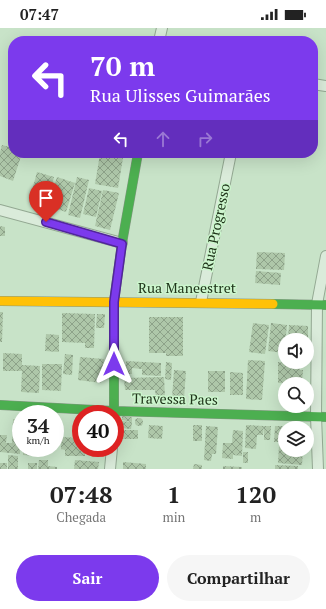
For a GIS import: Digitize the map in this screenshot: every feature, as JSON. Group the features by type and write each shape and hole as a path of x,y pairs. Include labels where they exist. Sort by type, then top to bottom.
{"street":[{"path":"114,405 114,302 122,244 137,158"},
{"name":"Rua Progresso","path":"201,302 230,158"},
{"path":"0,210 122,244"},
{"path":"318,469 321,416 322,304 326,256"},
{"name":"Rua Maneestret","path":"0,301 322,304"},
{"name":"Travessa Paes","path":"0,405 72,409"},
{"name":"Travessa Paes","path":"124,412 321,416"},
{"path":"110,469 111,457"}],"building":[{"path":"2,145 8,147 8,158 20,158 13,181 0,176 0,152"},
{"path":"99,158 123,158 118,188 95,184"},
{"path":"37,172 54,177 47,203 30,198"},
{"path":"57,177 75,183 66,212 48,206"},
{"path":"77,177 89,180 80,218 68,215"},
{"path":"89,188 102,191 96,217 83,214"},
{"path":"103,190 119,193 110,230 95,226"},
{"path":"0,226 5,227 5,236 0,236"},
{"path":"257,252 285,253 284,270 256,269"},
{"path":"256,271 281,273 280,285 255,283"},
{"path":"0,312 3,312 2,342 0,342"},
{"path":"62,313 95,314 94,348 85,348 85,343 62,342"},
{"path":"97,314 105,314 104,328 96,328"},
{"path":"149,317 183,317 183,356 166,356 166,353 149,353"},
{"path":"253,323 269,325 265,354 249,352"},
{"path":"271,323 287,325 286,333 278,333 278,352 268,351"},
{"path":"289,325 308,326 308,333 288,333"},
{"path":"46,334 59,335 59,352 45,351"},
{"path":"3,353 22,354 22,365 40,366 39,393 21,392 22,371 3,371"},
{"path":"65,354 73,355 72,375 63,374"},
{"path":"80,357 104,359 101,383 78,380"},
{"path":"248,360 265,361 262,400 246,399"},
{"path":"126,361 161,363 161,376 142,375 142,369 132,368 132,374 126,374"},
{"path":"166,362 172,363 171,380 165,379"},
{"path":"42,364 62,364 61,391 42,390"},
{"path":"278,369 303,370 302,377 278,377"},
{"path":"174,370 186,371 184,399 172,398"},
{"path":"208,371 225,371 225,392 208,392"},
{"path":"230,372 243,373 243,395 230,395"},
{"path":"164,377 165,397 156,397 155,390 125,390 124,378"},
{"path":"124,416 132,417 132,422 124,420"},
{"path":"137,418 141,418 143,422 141,426 137,426 135,424 135,420"},
{"path":"124,421 132,422 131,429 124,428"},
{"path":"149,425 163,426 162,439 148,438"},
{"path":"193,425 202,425 202,441 193,441"},
{"path":"246,425 264,426 263,435 257,435 256,449 245,448"},
{"path":"206,426 218,427 216,454 212,454 211,461 204,460"},
{"path":"264,426 271,426 270,440 264,440"},
{"path":"275,426 278,426 278,442 274,442"},
{"path":"124,430 138,430 138,439 124,439"},
{"path":"233,430 243,431 242,456 233,455 233,459 222,458 223,443 232,443"},
{"path":"0,435 7,435 6,443 12,443 12,453 0,452"},
{"path":"64,437 72,438 72,456 65,456"},
{"path":"243,452 248,452 248,463 243,463"},
{"path":"8,455 18,457 18,469 8,469"},
{"path":"278,457 303,457 302,465 278,463"},
{"path":"39,460 48,460 48,466 57,467 57,469 38,469"},
{"path":"75,460 99,462 98,469 74,469"},
{"path":"123,462 146,464 146,469 123,469"},
{"path":"0,463 7,463 7,469 0,469"},
{"path":"28,463 37,463 37,469 28,469"},
{"path":"194,464 202,465 202,469 193,469"},
{"path":"275,465 298,466 298,469 275,469"},
{"path":"223,466 242,467 242,469 223,469"}],"traffic: fast":[{"path":"114,405 114,302 122,243 137,158"},
{"path":"273,304 326,305"},
{"path":"0,405 114,411 326,417"}],"traffic: slow":[{"path":"0,301 273,304"}],"route":[{"path":"46,222 122,244 114,302 114,364"}]}
